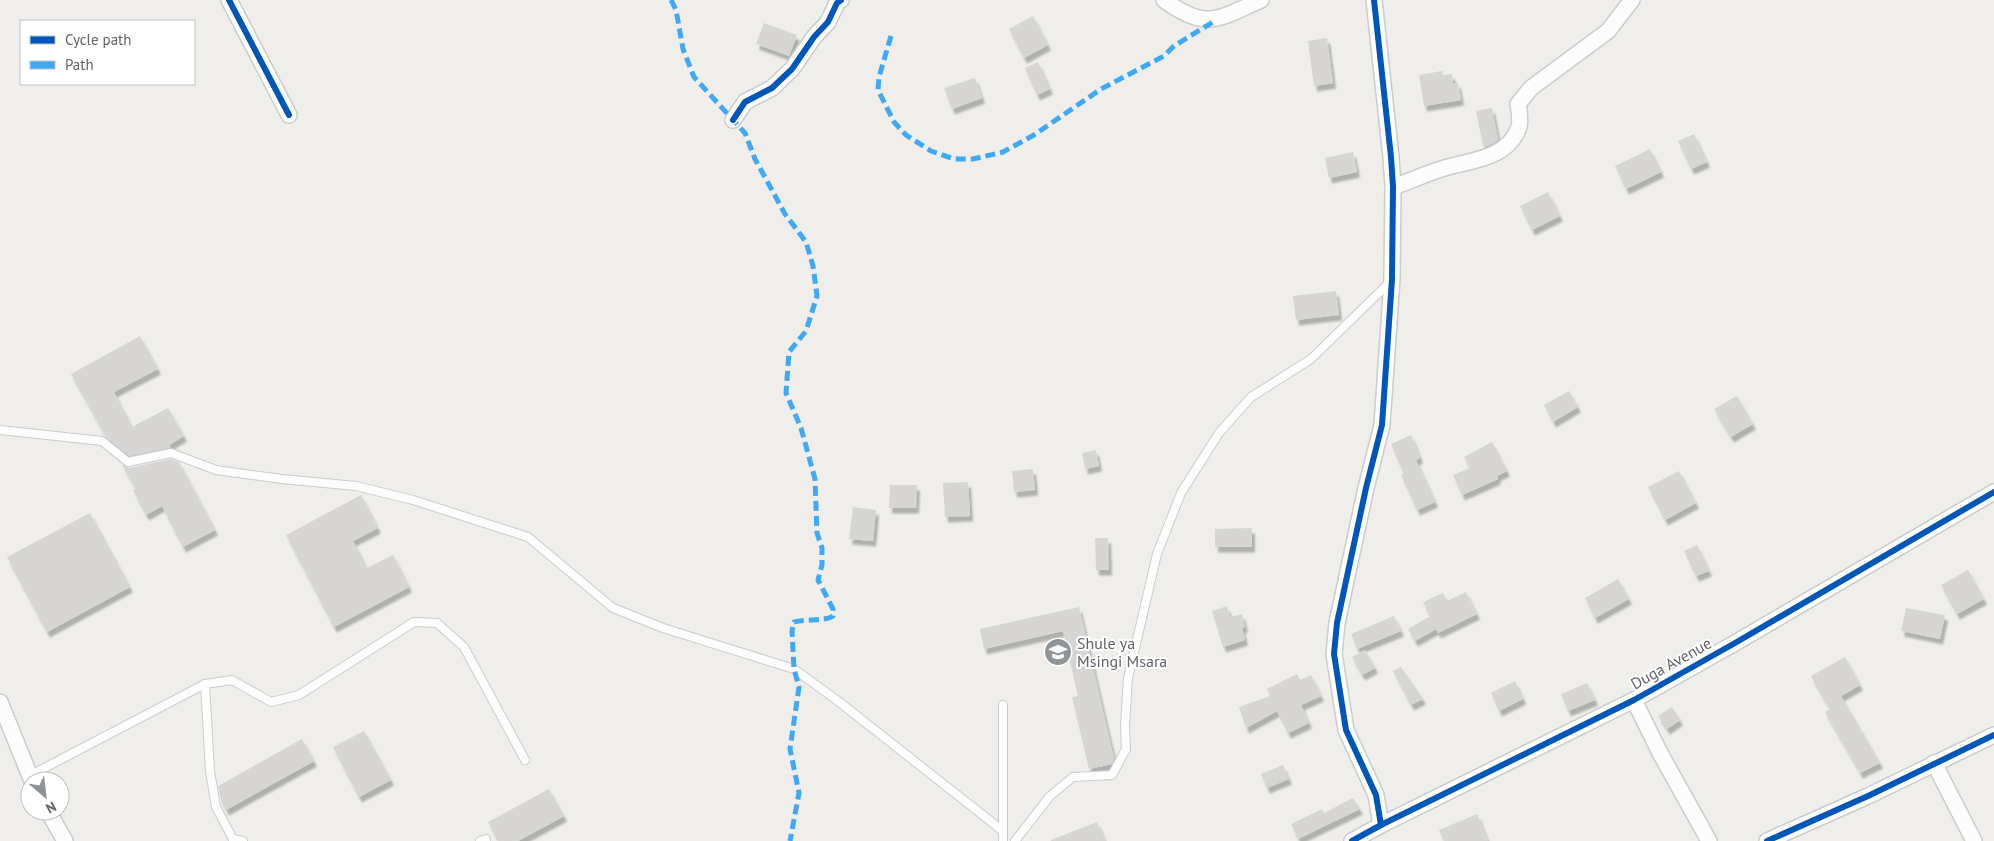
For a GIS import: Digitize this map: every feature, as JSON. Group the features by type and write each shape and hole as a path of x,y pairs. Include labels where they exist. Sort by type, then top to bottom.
{"street":[{"path":"229,0 290,115"},
{"path":"733,120 745,102 772,88 792,69 814,37 828,22 837,3 841,0"},
{"path":"1164,0 1182,13 1204,21 1216,20 1261,0"},
{"path":"1374,0 1393,187 1392,279 1382,425 1366,488 1337,623 1334,654 1346,730 1376,795 1381,825"},
{"path":"1393,187 1446,167 1480,160 1499,150 1513,139 1519,125 1518,104 1531,88 1608,32 1632,0"},
{"name":"Duga Avenue","path":"1352,841 1634,700 1735,644 1994,492"},
{"path":"1634,700 1660,753 1709,841"},
{"path":"0,702 28,771"},
{"path":"1767,841 1868,796 1994,735"},
{"path":"1934,763 1974,841"},
{"path":"54,821 65,841"}],"lane":[{"path":"1015,841 1050,796 1073,777 1112,775 1120,762 1126,749 1125,727 1128,678 1157,554 1181,492 1219,433 1251,397 1311,359 1392,279"},
{"path":"0,430 102,441 128,462 171,453 216,470 356,486 413,500 528,536 613,608 663,628 794,669 845,706 1003,831"},
{"path":"46,771 205,684 232,680 271,702 299,695 414,622 438,624 464,647 526,760"},
{"path":"205,684 210,771 216,807 233,840 243,841"},
{"path":"1003,705 1003,841"}],"building":[{"path":"1033,16 1048,45 1024,58 1009,29"},
{"path":"764,23 797,35 789,56 756,44"},
{"path":"1327,38 1333,83 1314,86 1308,41"},
{"path":"1038,62 1050,89 1037,95 1025,68"},
{"path":"1442,71 1443,75 1452,74 1453,83 1458,83 1461,100 1424,106 1419,75"},
{"path":"975,78 982,98 952,109 944,88"},
{"path":"1492,108 1498,140 1490,145 1483,146 1476,111"},
{"path":"1694,134 1707,162 1691,169 1678,141"},
{"path":"1650,149 1661,172 1626,189 1615,166"},
{"path":"1353,152 1357,172 1329,178 1325,158"},
{"path":"1548,192 1560,216 1532,230 1520,206"},
{"path":"1336,291 1339,315 1296,320 1293,296"},
{"path":"140,336 158,369 114,392 132,427 168,408 184,436 169,445 171,448 129,456 107,438 71,374"},
{"path":"1569,391 1578,407 1553,422 1544,405"},
{"path":"1737,396 1753,424 1731,437 1714,409"},
{"path":"1411,435 1420,458 1416,460 1435,502 1417,510 1401,475 1404,474 1391,444"},
{"path":"1492,442 1507,471 1497,476 1498,479 1462,495 1453,475 1470,468 1464,457"},
{"path":"1096,450 1099,466 1085,469 1082,453"},
{"path":"171,459 179,462 215,530 183,547 162,506 146,515 133,490 136,488 122,465 129,468"},
{"path":"1033,469 1035,490 1014,492 1012,471"},
{"path":"1679,471 1696,503 1665,520 1648,487"},
{"path":"968,482 970,516 945,517 943,483"},
{"path":"890,485 917,485 916,508 889,508"},
{"path":"361,495 378,528 353,541 367,568 393,555 409,587 334,627 286,535"},
{"path":"853,507 876,510 873,541 849,539"},
{"path":"90,513 130,587 47,632 7,557"},
{"path":"1252,528 1252,547 1215,547 1215,529"},
{"path":"1095,538 1108,538 1109,570 1096,570"},
{"path":"1697,545 1709,571 1696,576 1684,551"},
{"path":"1968,570 1984,599 1957,614 1941,585"},
{"path":"1618,579 1629,599 1595,618 1585,598"},
{"path":"1466,592 1477,614 1438,633 1436,629 1415,641 1408,629 1430,616 1423,602 1443,593 1447,601"},
{"path":"1227,606 1230,617 1242,614 1245,627 1242,628 1245,640 1223,647 1212,611"},
{"path":"1079,607 1114,759 1112,764 1089,769 1072,697 1078,696 1063,631 984,649 980,629"},
{"path":"1906,608 1945,615 1940,639 1901,631"},
{"path":"1394,616 1401,631 1357,649 1351,634"},
{"path":"1365,650 1375,668 1362,675 1352,657"},
{"path":"1845,657 1860,685 1841,696 1880,763 1860,773 1825,712 1830,709 1811,676"},
{"path":"1401,667 1423,699 1411,705 1393,671"},
{"path":"1297,674 1300,680 1311,675 1321,696 1301,705 1309,723 1288,733 1277,711 1246,728 1239,707 1270,696 1267,689"},
{"path":"1515,681 1523,699 1499,711 1491,693"},
{"path":"1587,683 1595,700 1568,711 1561,694"},
{"path":"1672,707 1680,720 1667,729 1658,716"},
{"path":"364,731 391,780 359,797 333,747"},
{"path":"302,739 314,761 226,810 221,800 218,786"},
{"path":"1283,765 1289,779 1267,788 1261,774"},
{"path":"549,789 564,816 518,841 498,841 488,822"},
{"path":"1353,798 1360,809 1298,839 1291,824 1322,809 1324,813"},
{"path":"1477,814 1488,841 1444,841 1439,830"},
{"path":"1097,822 1105,841 1051,841 1051,840"}],"marked path":[{"path":"671,0 676,10 683,49 694,77 745,133 755,159 785,214 806,242 813,266 817,296 806,331 789,352 786,393 801,428 815,479 817,533 822,548 822,565 818,580 833,609 833,616 826,619 794,622 792,631 794,669 799,687 790,749 799,793 790,841"},
{"path":"891,36 879,77 878,90 894,122 906,135 931,151 954,159 973,159 1003,152 1034,135 1101,89 1164,56 1174,46 1216,20"}],"cycle path":[{"path":"229,0 289,115"},
{"path":"733,120 745,102 772,88 792,69 814,37 828,22 837,3 841,0"},
{"path":"1374,0 1393,187 1392,279 1382,425 1366,488 1337,623 1334,654 1346,730 1376,795 1381,825"},
{"path":"1352,841 1634,700 1994,492"},
{"path":"1767,841 1868,796 1994,735"}],"place":[{"name":"Shule ya Msingi Msara","path":"1058,652"}]}
